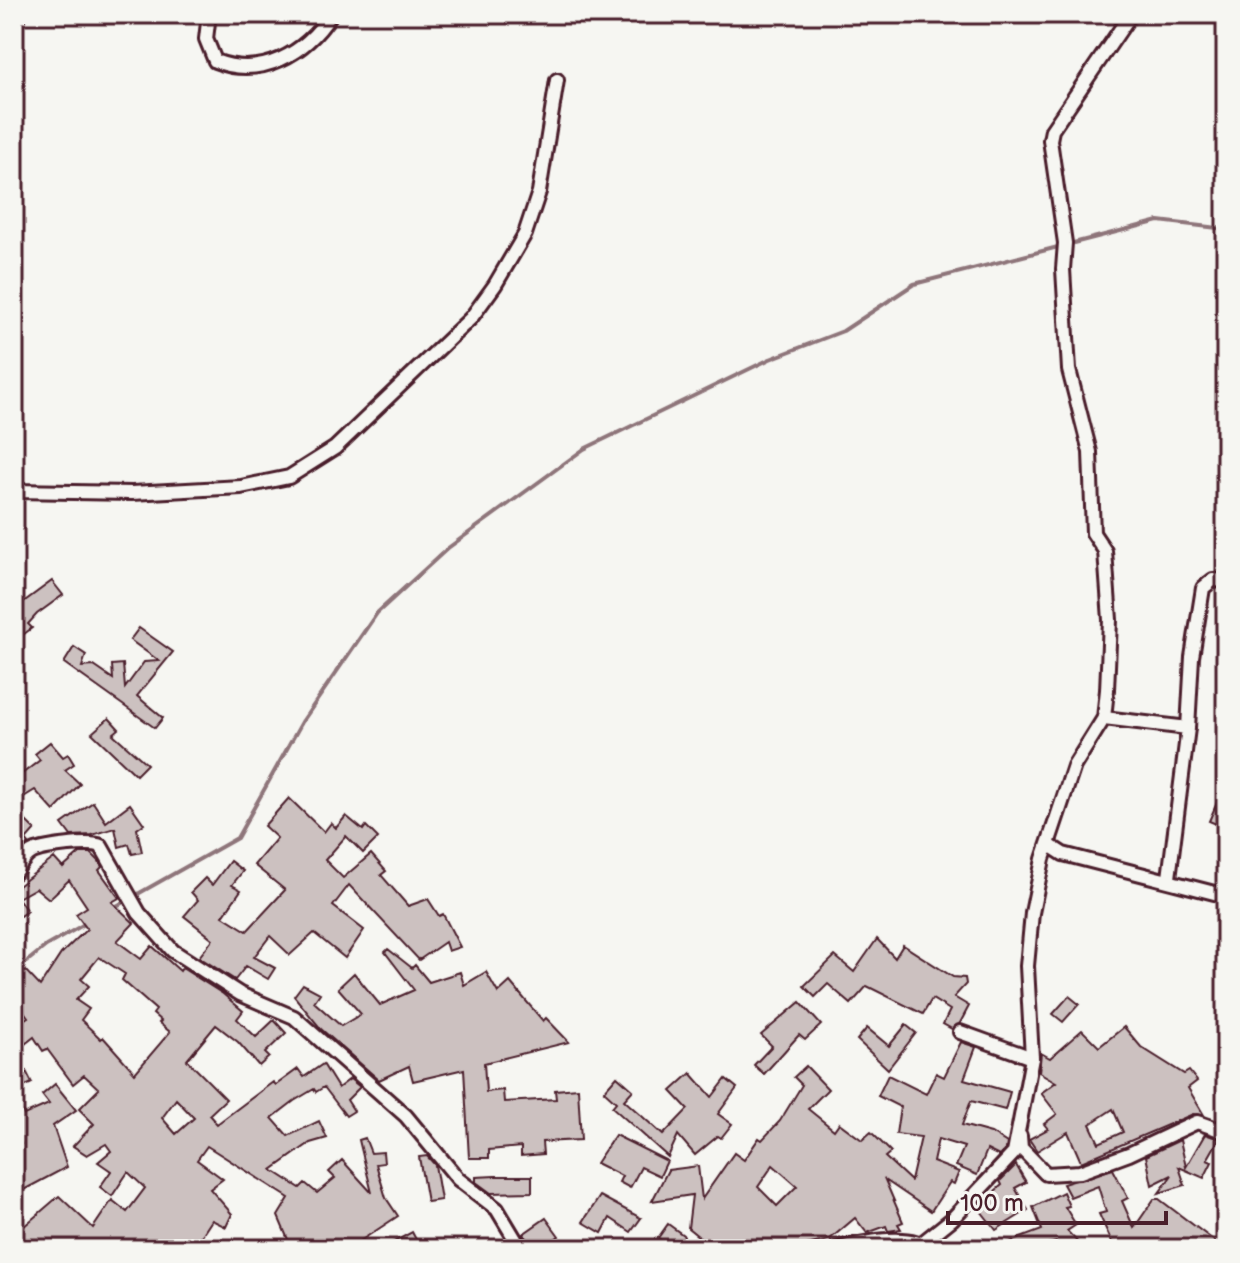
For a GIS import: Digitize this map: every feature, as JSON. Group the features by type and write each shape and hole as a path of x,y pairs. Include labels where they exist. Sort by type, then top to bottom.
{"street":[{"path":"14,25 20,14"},
{"path":"209,14 206,39 215,61 228,66 263,69 294,53 331,14"},
{"path":"835,1249 875,1240 926,1246 1014,1153 1032,1058 1027,966 1032,913 1074,766 1104,718 1110,620 1105,551 1093,533 1090,452 1069,370 1063,269 1065,243 1050,140 1052,130 1131,14"},
{"path":"14,491 132,493 241,487 289,477 335,448 471,318 495,285 525,234 539,192 557,80"},
{"path":"1169,878 1188,728 1192,657 1203,588 1213,580 1226,581"},
{"path":"1104,718 1188,728"},
{"path":"14,873 28,854 40,850 89,843 101,846 139,913 173,951 240,994 294,1017 406,1116 458,1179 497,1209 521,1249"},
{"path":"1049,845 1063,854 1169,878 1226,896"},
{"path":"960,1032 1032,1058"},
{"path":"1019,1132 1021,1148 1046,1174 1092,1168 1197,1122 1226,1132"}],"building":[{"path":"52,581 63,595 37,614 28,624 32,628 20,637 14,629 14,609"},
{"path":"139,628 173,652 137,696 163,718 155,728 64,663 74,647 86,655 82,667 94,666 113,679 112,665 123,664 125,688 144,662 159,661 130,640"},
{"path":"109,718 119,729 113,734 147,764 136,775 92,733"},
{"path":"50,742 63,757 68,754 74,764 65,770 80,784 54,811 35,790 14,803 14,780 40,760 35,754"},
{"path":"1226,782 1226,828 1209,821"},
{"path":"289,798 324,832 331,823 336,828 346,816 363,830 366,826 378,838 363,853 346,836 325,860 343,878 371,854 386,871 381,875 408,906 428,899 439,916 443,914 460,947 448,951 445,942 419,960 349,885 333,906 364,930 345,958 314,933 290,955 270,936 254,957 275,968 268,979 246,966 235,980 199,957 213,939 184,916 198,900 191,892 205,878 212,885 230,861 243,871 232,885 241,890 223,916 247,931 285,890 254,865 277,838 264,826"},
{"path":"93,802 106,822 130,804 144,824 137,829 142,852 132,854 129,844 119,847 115,828 92,835 71,836 62,824"},
{"path":"14,809 35,830 26,840 29,844 14,858"},
{"path":"80,853 91,853 99,861 102,867 99,870 119,898 112,902 134,923 117,941 141,959 152,946 180,971 182,968 223,994 243,1011 237,1019 256,1037 274,1020 286,1033 265,1053 269,1057 259,1066 238,1042 216,1025 187,1060 226,1099 209,1115 217,1124 273,1082 276,1085 298,1069 304,1077 323,1064 338,1088 350,1079 360,1087 347,1100 354,1111 346,1116 324,1087 316,1092 314,1089 294,1101 272,1118 288,1136 319,1121 327,1138 310,1143 272,1170 300,1188 305,1183 317,1193 335,1178 329,1172 342,1160 372,1193 359,1140 365,1138 371,1153 383,1152 384,1163 376,1164 386,1198 398,1216 348,1249 292,1249 278,1216 289,1198 207,1146 197,1160 223,1179 210,1189 232,1214 226,1227 212,1220 193,1249 159,1249 144,1241 137,1249 17,1249 14,1229 21,1224 23,1227 59,1196 93,1228 112,1200 127,1212 145,1188 128,1172 112,1196 100,1187 111,1171 98,1162 111,1151 106,1144 87,1155 73,1146 94,1124 79,1109 99,1089 84,1075 73,1084 34,1037 16,1051 32,1083 15,1091 24,1115 49,1104 42,1095 55,1084 76,1110 53,1126 67,1167 14,1195 14,1147 21,1144 14,1127 14,1026 28,1017 14,998 14,981 26,971 40,986 61,954 87,929 76,914 87,907 69,880 49,899 36,888 18,898 27,911 14,920 14,889 54,858 63,868","holes":["99,957 125,974 122,980 156,1010 153,1014 170,1032 135,1073 103,1037 101,1039 81,1020 89,1009 76,1000 89,986 81,979","176,1099 194,1118 176,1134 162,1118"]},
{"path":"877,939 895,958 903,945 953,977 965,978 966,984 954,997 969,1006 960,1023 952,1029 943,1024 950,1010 932,999 923,1014 867,986 851,1004 828,984 815,997 804,986 835,956 854,972"},
{"path":"388,949 412,968 415,965 429,982 460,972 464,985 486,972 498,993 510,982 543,1021 546,1018 569,1042 484,1063 486,1092 503,1090 504,1102 556,1099 555,1090 578,1088 581,1140 542,1142 543,1154 521,1156 521,1147 489,1150 489,1158 469,1158 464,1069 413,1081 409,1066 379,1080 321,1029 294,996 303,984 320,993 314,1002 341,1026 361,1014 338,988 354,973 380,1005 414,990 385,952"},
{"path":"1069,996 1079,1004 1063,1022 1053,1014"},
{"path":"800,1002 821,1025 805,1040 799,1035 764,1074 754,1065 772,1046 761,1035"},
{"path":"906,1025 916,1033 888,1069 857,1040 867,1028 889,1046"},
{"path":"1124,1027 1141,1047 1184,1074 1189,1071 1197,1081 1188,1088 1204,1115 1193,1114 1081,1162 1068,1132 1037,1151 1029,1139 1048,1129 1044,1124 1057,1114 1041,1093 1056,1082 1039,1072 1041,1053 1050,1058 1082,1030 1099,1047","holes":["1113,1109 1123,1132 1099,1143 1090,1124"]},
{"path":"961,1042 976,1047 964,1079 1010,1092 1005,1110 971,1101 962,1125 991,1133 1007,1143 1006,1149 999,1156 987,1150 977,1175 956,1166 964,1147 938,1139 933,1162 959,1172 954,1184 950,1182 931,1211 885,1180 903,1222 898,1224 901,1229 888,1231 886,1226 867,1233 855,1218 829,1240 788,1249 714,1249 688,1228 692,1195 652,1201 668,1170 698,1166 702,1199 734,1153 744,1160 759,1138 762,1140 780,1121 802,1085 794,1077 806,1066 828,1089 808,1109 834,1130 839,1123 862,1140 871,1132 891,1152 885,1157 911,1181 921,1137 896,1134 900,1107 878,1096 888,1075 926,1094 936,1073 944,1077","holes":["773,1165 797,1186 777,1206 758,1187"]},
{"path":"691,1073 712,1097 726,1079 737,1088 718,1114 732,1124 721,1138 718,1136 695,1155 678,1135 668,1157 612,1107 616,1102 604,1091 617,1076 633,1090 624,1100 663,1135 688,1109 671,1091"},
{"path":"1205,1134 1219,1139 1207,1160 1212,1162 1204,1178 1179,1167 1185,1185 1159,1193 1172,1175 1152,1185 1146,1156 1180,1140 1186,1167"},
{"path":"615,1135 667,1161 660,1176 641,1167 630,1188 619,1182 622,1176 596,1163"},
{"path":"427,1156 435,1165 441,1200 427,1202 419,1157"},
{"path":"1016,1165 1026,1182 1015,1188 1028,1210 996,1230 977,1206 1002,1185 1000,1181"},
{"path":"1113,1169 1128,1198 1122,1201 1134,1228 1154,1199 1159,1199 1225,1249 1115,1249 1099,1214 1106,1212 1098,1186 1070,1197 1063,1184"},
{"path":"532,1176 532,1192 491,1193 476,1182 476,1177"},
{"path":"1063,1192 1069,1206 1065,1207 1076,1225 1067,1231 1084,1249 1062,1249 1056,1242 1025,1249 991,1249 1042,1230 1033,1207"},
{"path":"600,1196 641,1218 631,1232 610,1218 602,1233 583,1222"},
{"path":"546,1218 559,1236 540,1249 534,1249 523,1234"},
{"path":"668,1224 683,1235 690,1249 674,1249 658,1238"},
{"path":"412,1232 421,1249 381,1249"}],"waterway":[{"path":"113,908 237,838 302,722 377,613 448,548 584,449 770,359 843,331 914,284 1159,221 1226,229"},
{"path":"14,972 46,946 88,922"}]}
